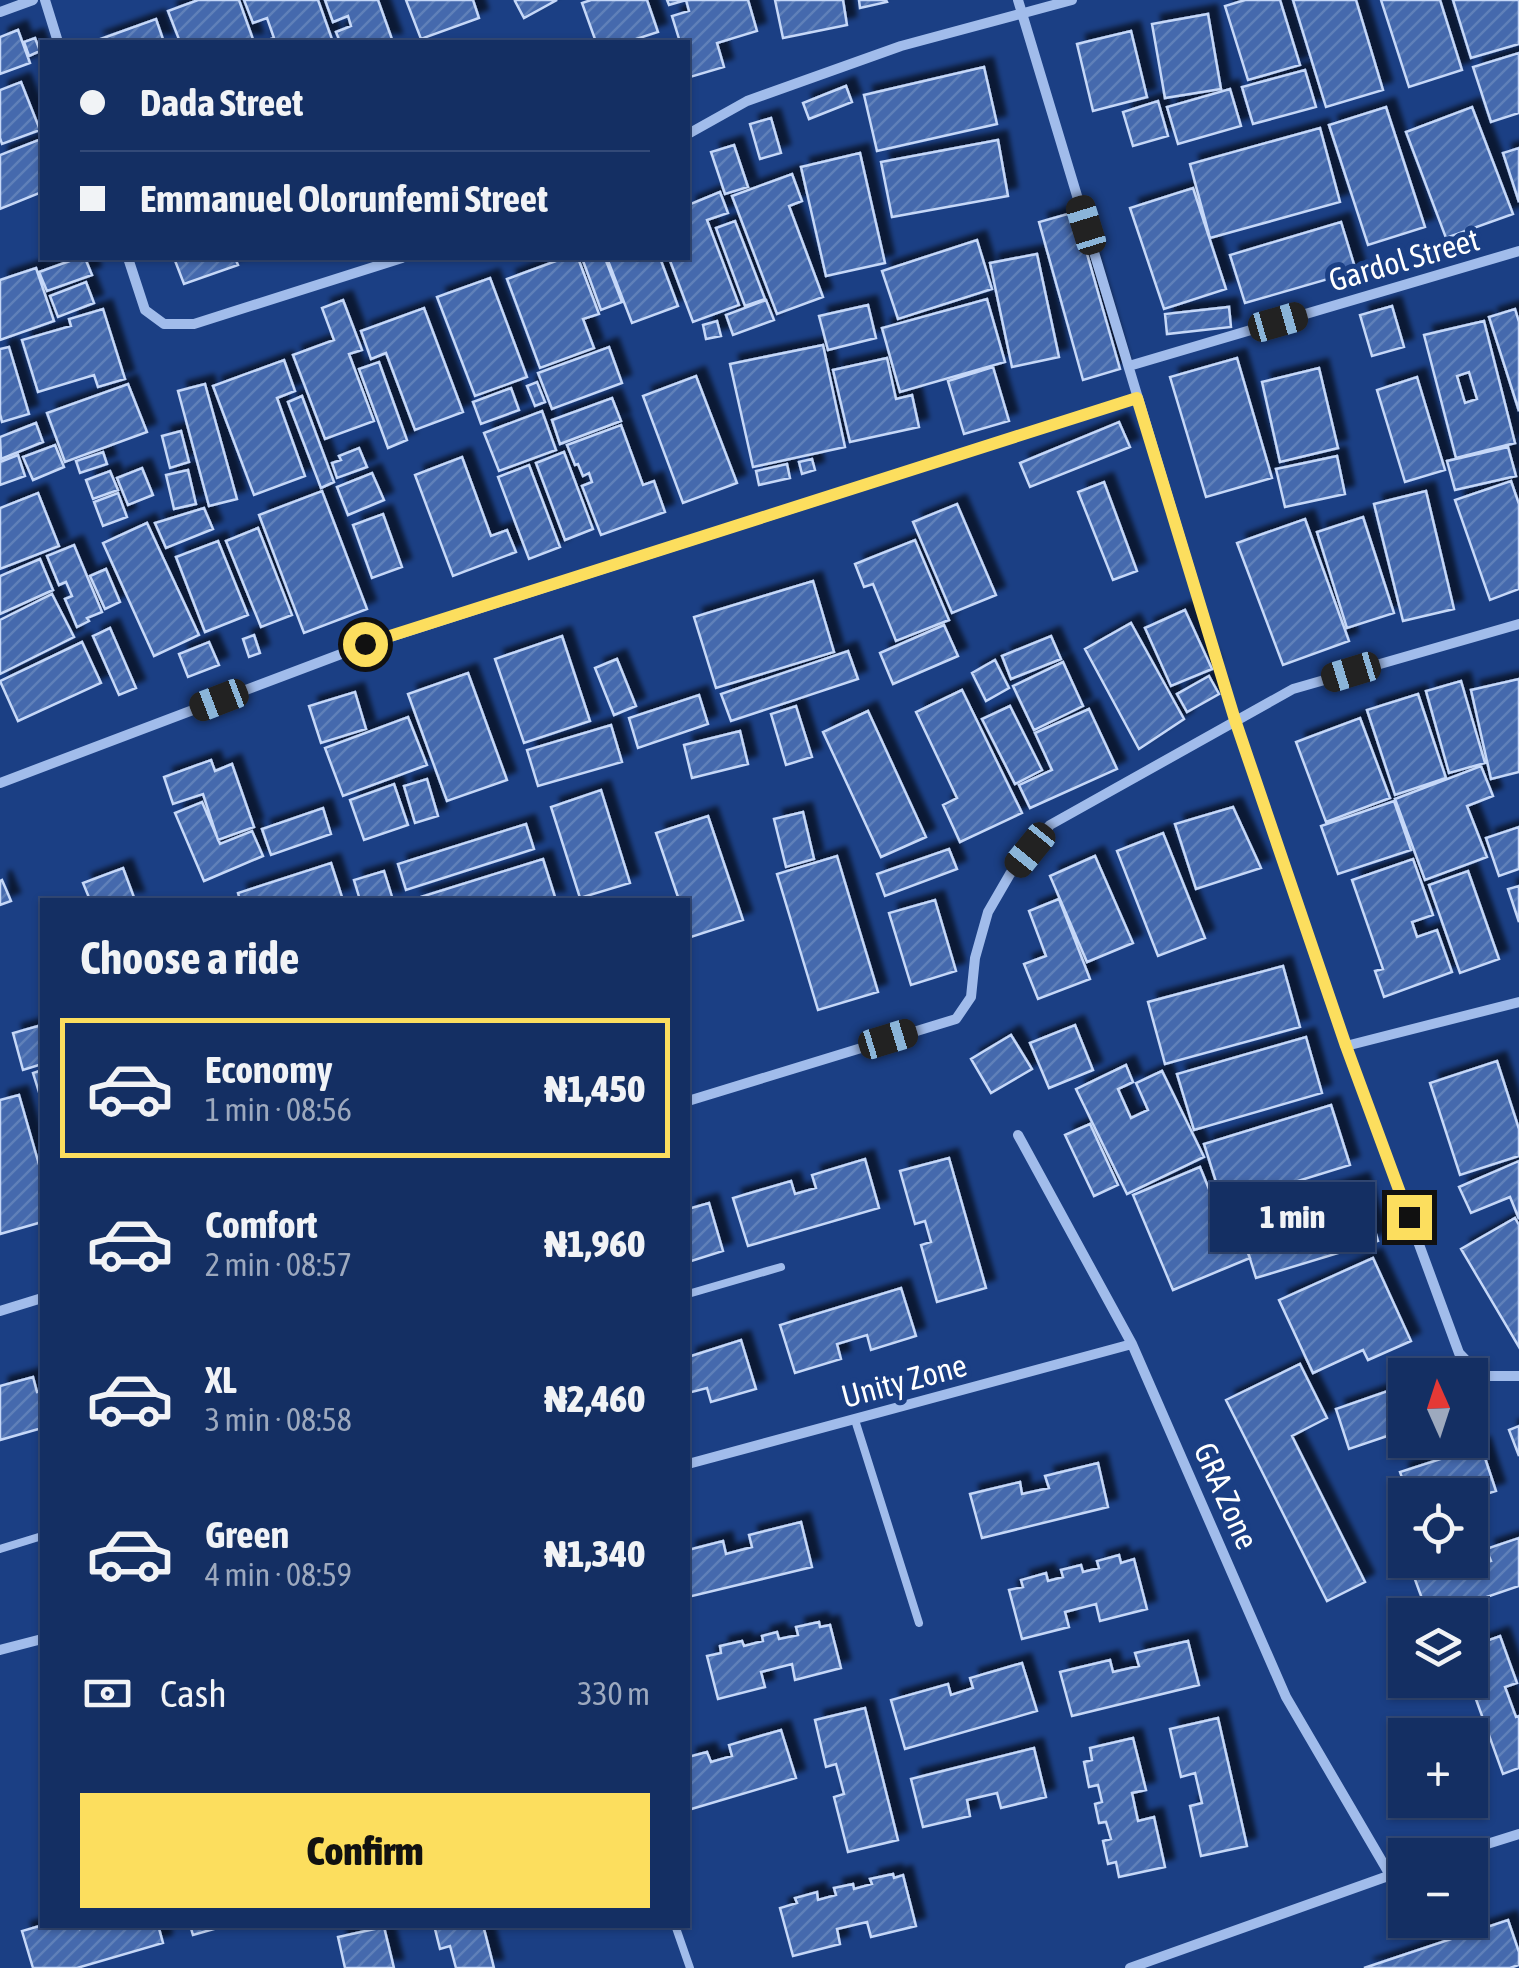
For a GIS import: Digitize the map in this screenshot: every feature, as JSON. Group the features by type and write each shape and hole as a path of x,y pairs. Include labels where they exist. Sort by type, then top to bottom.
{"street":[{"path":"0,12 33,0"},
{"path":"45,0 57,40"},
{"path":"1018,0 1235,720 1346,1046 1459,1353 1482,1376 1519,1376"},
{"path":"690,133 747,101 900,46 1072,0"},
{"name":"Gardol Street","path":"1130,366 1519,251"},
{"path":"129,260 145,310 164,324 194,324 396,260"},
{"path":"0,783 365,644 1137,398"},
{"path":"690,1100 956,1019 971,997 975,958 988,912 1010,874 1050,825 1293,689 1519,624"},
{"path":"1346,1046 1519,1002"},
{"name":"GRA Zone","path":"1018,1135 1132,1344 1286,1697 1388,1872"},
{"path":"0,1311 40,1299"},
{"name":"Unity Zone","path":"690,1463 1132,1344"},
{"path":"0,1650 40,1640"},
{"path":"1488,1844 1519,1834"},
{"path":"1130,1968 1388,1876"}],"lane":[{"path":"690,1293 781,1267"},
{"path":"855,1420 919,1623"},
{"path":"0,1548 40,1537"},
{"path":"676,1928 690,1968"}],"building":[{"path":"198,0 239,0 253,40 179,40 168,11"},
{"path":"244,0 318,0 332,40 268,40 274,38 267,18 253,23"},
{"path":"325,0 378,0 392,40 339,40 336,32 351,26 348,16 333,22"},
{"path":"406,0 473,0 479,18 421,39"},
{"path":"517,0 557,0 524,18"},
{"path":"647,0 658,32 633,40 595,40 582,3"},
{"path":"686,0 748,0 757,31 717,43 724,67 690,77 690,40 679,40 672,16 689,11"},
{"path":"775,0 843,0 847,25 783,38"},
{"path":"859,0 886,0 887,2 860,8"},
{"path":"1245,0 1280,0 1300,65 1248,80 1225,6"},
{"path":"1293,0 1356,0 1383,90 1326,107"},
{"path":"1381,0 1440,0 1462,70 1409,87"},
{"path":"1453,0 1519,0 1519,44 1471,58"},
{"path":"1208,14 1221,89 1165,98 1152,24"},
{"path":"156,19 163,40 98,40"},
{"path":"18,30 30,63 0,74 0,37"},
{"path":"1131,31 1147,97 1093,111 1077,44"},
{"path":"35,38 40,51 29,56 24,42"},
{"path":"1519,53 1519,113 1491,122 1473,67"},
{"path":"984,67 997,124 877,151 864,95"},
{"path":"1305,70 1316,107 1253,124 1242,87"},
{"path":"21,82 40,130 2,144 0,90"},
{"path":"846,86 852,102 809,119 803,103"},
{"path":"1230,89 1241,126 1178,144 1167,107"},
{"path":"1158,101 1168,136 1133,146 1123,112"},
{"path":"1386,107 1425,227 1368,245 1329,125"},
{"path":"1472,107 1513,214 1446,238 1406,132"},
{"path":"771,118 781,153 760,159 750,124"},
{"path":"1320,128 1340,202 1210,238 1190,164"},
{"path":"40,139 40,193 0,209 0,155"},
{"path":"998,140 1008,196 892,217 881,162"},
{"path":"734,145 748,187 725,194 711,152"},
{"path":"1519,148 1519,202 1503,153"},
{"path":"860,153 885,263 826,276 801,167"},
{"path":"792,174 802,201 789,206 823,297 777,314 732,196"},
{"path":"1193,188 1226,289 1164,309 1130,208"},
{"path":"720,192 728,213 707,220 739,305 693,322 670,260 690,260 690,204"},
{"path":"1075,212 1120,369 1083,380 1039,222"},
{"path":"735,221 765,299 745,306 716,228"},
{"path":"1341,222 1356,271 1245,303 1230,255"},
{"path":"977,240 992,289 898,319 882,271"},
{"path":"1037,254 1059,357 1012,367 990,263"},
{"path":"72,260 86,260 92,275 47,291 39,272"},
{"path":"175,260 236,260 238,265 184,284"},
{"path":"559,260 579,260 599,314 583,319 594,348 540,368 507,279"},
{"path":"583,260 606,260 622,302 601,310"},
{"path":"608,260 661,260 678,306 632,323"},
{"path":"36,268 54,321 0,340 0,280"},
{"path":"490,278 527,377 475,396 437,297"},
{"path":"86,282 94,303 58,317 50,296"},
{"path":"987,299 1005,362 900,392 882,328"},
{"path":"343,300 362,350 349,354 374,421 325,439 293,355 334,340 322,308"},
{"path":"766,300 774,320 733,335 726,315"},
{"path":"868,305 876,338 828,350 819,316"},
{"path":"1392,306 1404,347 1372,356 1360,315"},
{"path":"1229,307 1231,327 1167,334 1165,314"},
{"path":"424,308 463,412 415,430 386,353 371,359 361,331"},
{"path":"103,309 125,379 98,387 94,375 38,392 22,340 71,326 69,319"},
{"path":"1515,309 1519,322 1519,411 1489,317"},
{"path":"717,321 721,336 706,339 703,325"},
{"path":"1484,321 1515,443 1456,458 1424,335","holes":["1469,372 1477,399 1465,403 1457,376"]},
{"path":"823,345 845,447 753,467 730,364"},
{"path":"9,347 29,414 2,422 0,349"},
{"path":"609,347 622,383 552,409 538,373"},
{"path":"887,358 896,399 912,395 919,427 850,442 833,370"},
{"path":"1237,358 1272,478 1206,497 1170,377"},
{"path":"284,360 295,391 277,398 305,476 254,495 213,386"},
{"path":"379,362 407,440 388,448 359,369"},
{"path":"993,367 1009,421 964,434 948,381"},
{"path":"1319,368 1338,448 1280,462 1262,382"},
{"path":"696,376 737,483 683,503 643,396"},
{"path":"1417,377 1445,470 1405,482 1377,390"},
{"path":"537,382 545,402 535,406 527,386"},
{"path":"128,384 147,432 65,462 47,413"},
{"path":"205,384 237,499 209,506 178,391"},
{"path":"511,388 519,410 481,424 473,402"},
{"path":"302,396 334,482 321,488 288,402"},
{"path":"612,398 621,421 560,444 552,420"},
{"path":"542,411 556,450 499,471 484,433"},
{"path":"1119,422 1130,447 1030,487 1020,463"},
{"path":"36,423 43,442 1,459 0,437"},
{"path":"621,425 643,485 654,481 665,512 601,535 582,486 592,482 589,473 583,476 567,445"},
{"path":"181,431 189,462 170,468 162,436"},
{"path":"55,445 64,467 33,480 23,457"},
{"path":"1508,447 1516,476 1455,490 1447,461"},
{"path":"359,448 367,467 337,478 332,463"},
{"path":"103,452 107,464 80,473 76,461"},
{"path":"564,452 593,529 565,540 536,463"},
{"path":"18,455 25,476 0,485 0,462"},
{"path":"1337,456 1345,494 1285,507 1276,469"},
{"path":"462,457 491,536 507,530 516,552 453,576 415,475"},
{"path":"812,459 815,470 802,474 799,462"},
{"path":"787,464 790,478 759,485 756,471"},
{"path":"529,465 560,547 529,559 498,477"},
{"path":"142,468 153,495 128,505 117,478"},
{"path":"188,470 196,504 174,509 166,475"},
{"path":"110,471 118,490 93,499 86,480"},
{"path":"372,473 384,500 348,515 337,487"},
{"path":"1511,481 1519,504 1519,589 1490,600 1455,500"},
{"path":"1104,482 1137,571 1113,580 1078,492"},
{"path":"322,491 367,609 304,633 259,515"},
{"path":"1426,491 1454,609 1403,621 1374,504"},
{"path":"38,493 59,546 0,569 0,508"},
{"path":"118,493 127,517 103,526 94,502"},
{"path":"957,504 996,595 952,613 913,522"},
{"path":"204,508 213,529 166,548 155,523"},
{"path":"383,514 402,567 372,578 353,525"},
{"path":"1363,517 1394,613 1347,628 1317,532"},
{"path":"1305,519 1349,641 1283,665 1237,543"},
{"path":"147,523 199,635 154,656 103,543"},
{"path":"258,528 292,615 261,627 226,541"},
{"path":"915,540 949,620 896,641 873,584 864,587 855,564"},
{"path":"218,541 248,615 205,632 176,557"},
{"path":"74,545 102,612 77,627 65,599 72,596 66,582 59,585 47,556"},
{"path":"40,559 53,590 0,614 0,576"},
{"path":"106,569 120,602 105,609 90,576"},
{"path":"813,581 834,652 716,688 694,617"},
{"path":"52,594 74,637 0,674 0,620"},
{"path":"1185,610 1212,669 1171,686 1145,628"},
{"path":"1131,623 1184,719 1139,749 1085,649"},
{"path":"944,625 958,656 893,684 880,653"},
{"path":"110,628 136,688 119,695 93,636"},
{"path":"254,635 260,653 249,657 243,639"},
{"path":"562,636 590,721 524,743 495,659"},
{"path":"1051,636 1061,659 1011,679 1002,656"},
{"path":"82,642 101,683 18,721 0,681"},
{"path":"209,642 219,665 188,677 179,654"},
{"path":"848,651 858,679 731,721 721,694"},
{"path":"617,659 636,706 614,715 595,668"},
{"path":"995,660 1009,688 986,701 972,673"},
{"path":"1063,662 1083,706 1034,730 1013,686"},
{"path":"468,673 507,780 447,801 408,694"},
{"path":"1209,676 1219,694 1187,712 1177,694"},
{"path":"1519,679 1519,772 1491,779 1471,690"},
{"path":"1461,681 1485,763 1449,773 1426,691"},
{"path":"962,690 1022,813 960,842 943,805 957,798 916,712"},
{"path":"355,692 366,729 321,743 309,706"},
{"path":"1418,694 1446,778 1395,795 1367,710"},
{"path":"699,695 708,724 638,748 629,718"},
{"path":"796,706 812,757 786,765 771,714"},
{"path":"1010,706 1042,770 1015,784 982,719"},
{"path":"1089,709 1117,769 1030,808 1019,785 1052,770 1035,733"},
{"path":"868,711 926,837 881,857 823,732"},
{"path":"408,717 427,765 343,796 325,748"},
{"path":"1360,718 1390,798 1326,822 1296,742"},
{"path":"611,725 622,762 538,786 527,750"},
{"path":"740,731 748,764 692,778 684,745"},
{"path":"211,760 215,771 232,764 254,827 218,840 203,794 173,804 164,777"},
{"path":"1481,766 1493,796 1467,806 1487,857 1425,880 1395,799"},
{"path":"427,779 438,816 415,823 404,786"},
{"path":"394,784 408,825 364,840 350,800"},
{"path":"601,790 630,883 580,898 551,807"},
{"path":"1394,801 1411,850 1338,874 1321,826"},
{"path":"202,802 220,844 252,831 263,856 204,881 175,813"},
{"path":"1233,807 1261,868 1196,889 1175,824"},
{"path":"323,808 331,834 271,855 262,829"},
{"path":"803,812 814,859 786,867 774,819"},
{"path":"708,816 743,920 691,937 690,898 678,898 656,833"},
{"path":"526,824 534,849 406,890 398,864"},
{"path":"1519,827 1519,869 1499,876 1486,838"},
{"path":"1163,833 1205,938 1158,956 1117,851"},
{"path":"949,849 957,869 885,896 877,874"},
{"path":"837,856 878,992 818,1010 777,874"},
{"path":"1095,856 1133,943 1087,962 1050,876"},
{"path":"543,859 555,898 417,898"},
{"path":"1413,859 1433,915 1412,922 1417,937 1437,930 1452,972 1384,997 1375,971 1383,969 1352,880"},
{"path":"331,863 342,897 239,898 238,893"},
{"path":"123,868 134,898 89,898 83,883"},
{"path":"384,871 392,898 359,898 354,880"},
{"path":"1468,871 1499,959 1460,973 1429,885"},
{"path":"0,881 11,901 0,905"},
{"path":"1519,886 1519,922 1508,889"},
{"path":"1059,899 1090,979 1038,999 1024,964 1046,956 1029,911"},
{"path":"935,900 956,971 911,985 889,913"},
{"path":"1283,966 1300,1027 1165,1064 1148,1002"},
{"path":"1075,1025 1093,1070 1049,1088 1030,1043"},
{"path":"40,1026 40,1065 23,1070 13,1033"},
{"path":"1011,1035 1032,1069 991,1093 971,1059"},
{"path":"1306,1037 1322,1093 1194,1130 1177,1074"},
{"path":"1497,1061 1519,1129 1519,1156 1460,1175 1430,1083"},
{"path":"1126,1065 1133,1082 1118,1089 1131,1118 1148,1110 1136,1083 1162,1071 1204,1157 1127,1194 1076,1089"},
{"path":"40,1071 40,1096 33,1073"},
{"path":"19,1095 40,1168 40,1223 0,1234 0,1100"},
{"path":"1331,1105 1350,1165 1223,1204 1204,1144"},
{"path":"1090,1124 1118,1185 1094,1196 1065,1135"},
{"path":"949,1158 986,1288 937,1302 921,1245 931,1242 925,1221 915,1224 900,1171"},
{"path":"865,1159 879,1208 748,1246 733,1198 791,1181 795,1194 816,1188 812,1175"},
{"path":"1519,1161 1519,1219 1510,1197 1471,1213 1459,1187"},
{"path":"1200,1167 1217,1209 1227,1204 1250,1258 1173,1290 1133,1195"},
{"path":"1360,1182 1378,1241 1256,1278 1238,1220"},
{"path":"709,1203 723,1251 690,1261 690,1208"},
{"path":"1515,1218 1519,1225 1519,1347 1461,1249"},
{"path":"1373,1258 1411,1341 1368,1360 1363,1350 1313,1373 1279,1300"},
{"path":"901,1288 916,1336 871,1350 867,1335 837,1344 841,1359 795,1373 780,1325"},
{"path":"741,1340 756,1389 711,1402 707,1388 690,1392 690,1356"},
{"path":"1300,1364 1327,1418 1292,1436 1365,1582 1327,1601 1226,1400"},
{"path":"33,1377 40,1391 40,1429 0,1440 0,1386"},
{"path":"1388,1391 1388,1436 1349,1449 1336,1409"},
{"path":"1519,1426 1519,1456 1509,1430"},
{"path":"1444,1458 1485,1458 1496,1491 1488,1493 1488,1478 1402,1478 1400,1472"},
{"path":"1098,1463 1108,1507 982,1538 970,1494 1020,1482 1022,1494 1049,1488 1045,1476"},
{"path":"801,1522 812,1567 690,1597 690,1549 723,1541 726,1554 752,1547 749,1535"},
{"path":"1519,1538 1519,1586 1484,1598 1422,1598 1414,1578 1488,1578 1488,1548"},
{"path":"1119,1555 1121,1563 1134,1559 1147,1609 1100,1621 1096,1604 1065,1612 1069,1627 1022,1639 1009,1590 1023,1587 1021,1580 1046,1573 1048,1581 1063,1577 1061,1570 1081,1565 1083,1572 1099,1568 1097,1561"},
{"path":"819,1622 820,1627 830,1625 841,1668 795,1680 792,1664 761,1672 765,1687 718,1699 707,1656 721,1653 720,1646 742,1641 744,1646 777,1632 779,1639 798,1635 796,1627"},
{"path":"1500,1636 1517,1683 1505,1687 1516,1717 1519,1716 1519,1768 1503,1774 1488,1733 1488,1718 1483,1718 1476,1698 1488,1698 1488,1640"},
{"path":"1188,1641 1199,1685 1072,1716 1060,1672 1110,1660 1113,1672 1139,1666 1135,1653"},
{"path":"1022,1663 1037,1711 905,1749 891,1700 948,1684 951,1695 973,1688 970,1678"},
{"path":"865,1708 898,1840 848,1852 834,1797 844,1794 836,1764 826,1767 815,1720"},
{"path":"1218,1718 1247,1846 1201,1856 1190,1806 1202,1803 1195,1773 1181,1777 1170,1729"},
{"path":"781,1730 796,1778 690,1809 690,1756 707,1752 711,1762 732,1756 729,1745"},
{"path":"1133,1738 1146,1790 1132,1793 1138,1821 1154,1817 1165,1867 1119,1877 1116,1862 1108,1864 1103,1841 1111,1839 1106,1822 1099,1823 1095,1804 1102,1802 1098,1785 1089,1787 1084,1762 1092,1760 1090,1748"},
{"path":"1034,1748 1046,1797 1001,1808 997,1793 967,1800 970,1816 923,1827 911,1779"},
{"path":"893,1874 894,1878 903,1875 916,1926 871,1937 867,1922 837,1929 840,1944 793,1956 780,1908 797,1903 795,1898 817,1892 818,1900 836,1895 834,1888 853,1884 854,1889 872,1884 870,1879"},
{"path":"1508,1920 1519,1952 1519,1965 1364,1968 1454,1938 1488,1938 1488,1927"},
{"path":"40,1926 159,1928 163,1943 77,1968 33,1968 22,1931"},
{"path":"191,1928 218,1928 193,1935"},
{"path":"384,1928 394,1968 345,1968 338,1937"},
{"path":"435,1928 484,1928 494,1968 456,1968 450,1946 440,1949"}],"route":[{"path":"365,644 1137,398 1235,720 1409,1217"}]}
